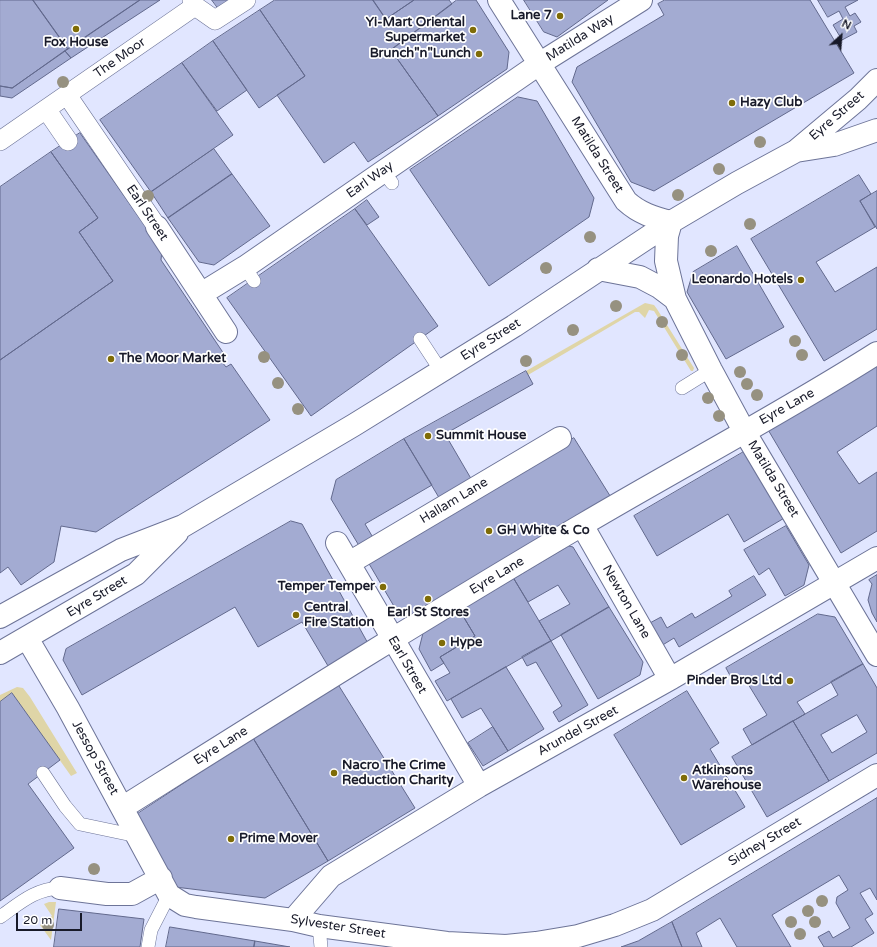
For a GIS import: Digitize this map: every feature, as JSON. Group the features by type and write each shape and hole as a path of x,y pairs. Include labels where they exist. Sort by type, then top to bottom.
{"street":[{"name":"The Moor","path":"0,141 67,95 193,3 215,20 246,0"},
{"name":"Matilda Street","path":"499,0 626,201 639,211 671,222 668,230 666,261 675,299 744,431 877,655"},
{"name":"Matilda Way","path":"539,64 641,0"},
{"name":"Earl Way","path":"201,294 249,274 387,177 539,64"},
{"name":"Eyre Street","path":"0,617 121,550 183,526 348,429 514,326 671,222 737,183 796,151 847,108 877,80"},
{"name":"Earl Street","path":"67,95 226,332"},
{"path":"46,109 68,141"},
{"name":"Eyre Street","path":"796,151 834,145 877,130"},
{"name":"Matilda Street","path":"598,269 622,273 649,281 675,299"},
{"name":"Eyre Lane","path":"122,808 392,639 582,525 828,384 877,353"},
{"name":"Hallam Lane","path":"349,564 560,438"},
{"name":"Newton Lane","path":"582,525 670,679"},
{"name":"Eyre Street","path":"0,653 136,574 183,526"},
{"name":"Earl Street","path":"337,543 479,786"},
{"name":"Arundel Street","path":"293,920 331,876 479,786 670,679 835,584 877,558"},
{"path":"0,634 27,638"},
{"name":"Jessop Street","path":"27,638 50,676 165,887"},
{"name":"Sidney Street","path":"652,910 877,775"},
{"path":"60,888 128,895 146,888 165,887"},
{"name":"Sylvester Street","path":"165,887 185,905 196,907 293,920 319,926 447,943 506,946 578,936 615,925 652,910"}],"lane":[{"path":"420,339 441,371"},
{"path":"682,388 711,370"},
{"path":"43,773 65,806 80,824 137,836"},
{"path":"148,947 151,930 165,887"},
{"path":"0,917 31,896 43,890 60,888"},
{"path":"319,926 321,947"}],"shaded area":[{"path":"645,303 654,305 657,309 694,368 693,371 691,371 654,311 649,310 645,318 639,312 635,312 528,375 526,371"},
{"path":"17,687 23,688 30,697 77,773 71,776 12,693 0,702 0,695"},
{"path":"56,902 51,940 40,925 52,916 44,904"}],"building":[{"path":"0,0 33,0 68,49 12,88 0,86"},
{"name":"Fox House","path":"33,0 140,0 68,49"},
{"path":"140,0 160,0 71,58 65,51"},
{"path":"212,0 238,0 221,12"},
{"path":"275,0 373,0 386,19 414,0 449,0 452,4 391,50 438,116 368,162 354,142 324,163 277,95 305,76 260,10"},
{"path":"373,0 414,0 386,19"},
{"path":"457,0 476,0 509,52 507,69 438,116 391,50"},
{"name":"Lane 7","path":"524,0 608,0 557,37 544,32"},
{"path":"665,0 810,0 854,73 654,191 631,182 572,82 577,67 664,15 658,4"},
{"path":"818,0 858,0 845,7 850,16 855,13 861,22 854,26 857,32 842,40 833,25 843,19 839,11 828,17"},
{"path":"260,10 305,76 259,108 213,41"},
{"path":"213,41 247,90 217,111 182,63"},
{"path":"65,51 71,58 12,98 0,96 0,86 12,88"},
{"path":"182,63 233,135 151,192 100,120"},
{"path":"518,97 537,101 594,198 589,217 489,286 410,170"},
{"name":"The Moor Market","path":"80,133 162,250 161,260 224,354 220,357 222,362 226,367 231,364 270,420 96,532 61,526 54,562 21,585 8,567 0,573 0,360 113,281 79,232 98,218 51,152"},
{"path":"214,149 232,174 168,218 151,192"},
{"path":"51,152 98,218 79,232 113,281 0,360 0,187"},
{"path":"232,174 270,226 214,265 199,262 168,218"},
{"name":"Leonardo Hotels","path":"859,175 871,194 860,201 875,227 816,262 835,292 877,267 877,329 824,361 751,239"},
{"path":"877,191 877,229 860,201"},
{"path":"367,200 379,217 367,225 355,209"},
{"path":"355,209 438,326 311,416 227,298"},
{"path":"737,246 784,327 726,359 687,292 693,272"},
{"path":"877,362 877,426 837,452 859,484 877,472 877,531 841,553 767,428"},
{"name":"Summit House","path":"526,371 533,384 445,434 473,482 441,501 404,439"},
{"name":"GH White & Co","path":"574,438 612,499 412,616 395,608 368,562"},
{"path":"404,439 432,485 365,524 375,541 361,549 331,499 336,480"},
{"path":"747,450 786,517 744,542 728,514 657,556 634,516"},
{"name":"Central Fire Station","path":"291,521 302,524 370,647 331,671 302,622 258,647 235,607 82,695 63,660 66,649"},
{"path":"786,526 809,565 804,585 785,596 769,568 759,575 744,550"},
{"path":"569,546 573,547 609,607 551,641 539,621 570,604 558,585 528,602 514,579"},
{"path":"877,575 877,622 872,613 868,600 872,584 869,580"},
{"path":"754,576 766,595 679,647 674,638 661,646 648,624 661,617 667,628 692,613 695,618 732,596 729,591"},
{"path":"514,579 551,641 447,701 435,681 450,673 440,657 475,636 460,611"},
{"path":"609,607 643,662 640,675 598,699 561,635"},
{"name":"Hype","path":"460,611 475,636 440,657 444,663 431,671 419,649 423,633"},
{"name":"Pinder Bros Ltd","path":"818,614 835,617 863,664 797,702 805,714 752,745 743,729 767,715 745,679 735,685 726,668"},
{"path":"551,641 588,705 559,722 553,712 562,706 536,662 527,666 522,657"},
{"path":"863,664 877,688 877,753 829,781 793,721 838,695 831,682","holes":["857,715 867,732 832,753 821,735"]},
{"path":"506,667 544,729 508,751 481,708 462,718 451,699"},
{"name":"Nacro The Crime Reduction Charity","path":"339,686 415,808 328,861 253,738"},
{"name":"Atkinsons Warehouse","path":"687,691 719,743 710,749 745,807 681,845 614,735"},
{"path":"12,693 60,760 28,784 74,848 0,901 0,702"},
{"path":"793,721 829,781 767,817 732,757"},
{"path":"493,727 508,751 483,766 468,743"},
{"name":"Prime Mover","path":"253,738 328,861 265,898 175,887 136,815"},
{"path":"877,798 877,900 870,888 860,893 873,914 865,919 874,933 851,947 824,947 818,937 829,931 833,938 850,928 836,903 837,897 848,890 839,875 772,915 791,947 737,947 720,918 696,933 702,947 682,947 672,922"},
{"path":"59,909 144,919 140,947 54,947"},
{"path":"672,922 682,947 621,947 638,941"},
{"path":"170,927 255,941 254,947 166,947"},
{"path":"255,941 290,947 254,947"}],"place":[{"name":"Lane 7","path":"560,16"},
{"name":"Fox House","path":"76,29"},
{"name":"Yi-Mart Oriental Supermarket","path":"473,30"},
{"name":"Brunch\"n\"Lunch","path":"479,54"},
{"name":"Hazy Club","path":"732,103"},
{"name":"Leonardo Hotels","path":"801,280"},
{"name":"The Moor Market","path":"111,359"},
{"name":"Summit House","path":"428,436"},
{"name":"GH White & Co","path":"489,531"},
{"name":"Temper Temper","path":"383,587"},
{"name":"Earl St Stores","path":"428,599"},
{"name":"Central Fire Station","path":"296,615"},
{"name":"Hype","path":"442,643"},
{"name":"Pinder Bros Ltd","path":"790,681"},
{"name":"Nacro The Crime Reduction Charity","path":"334,773"},
{"name":"Atkinsons Warehouse","path":"684,778"},
{"name":"Prime Mover","path":"231,839"}]}
